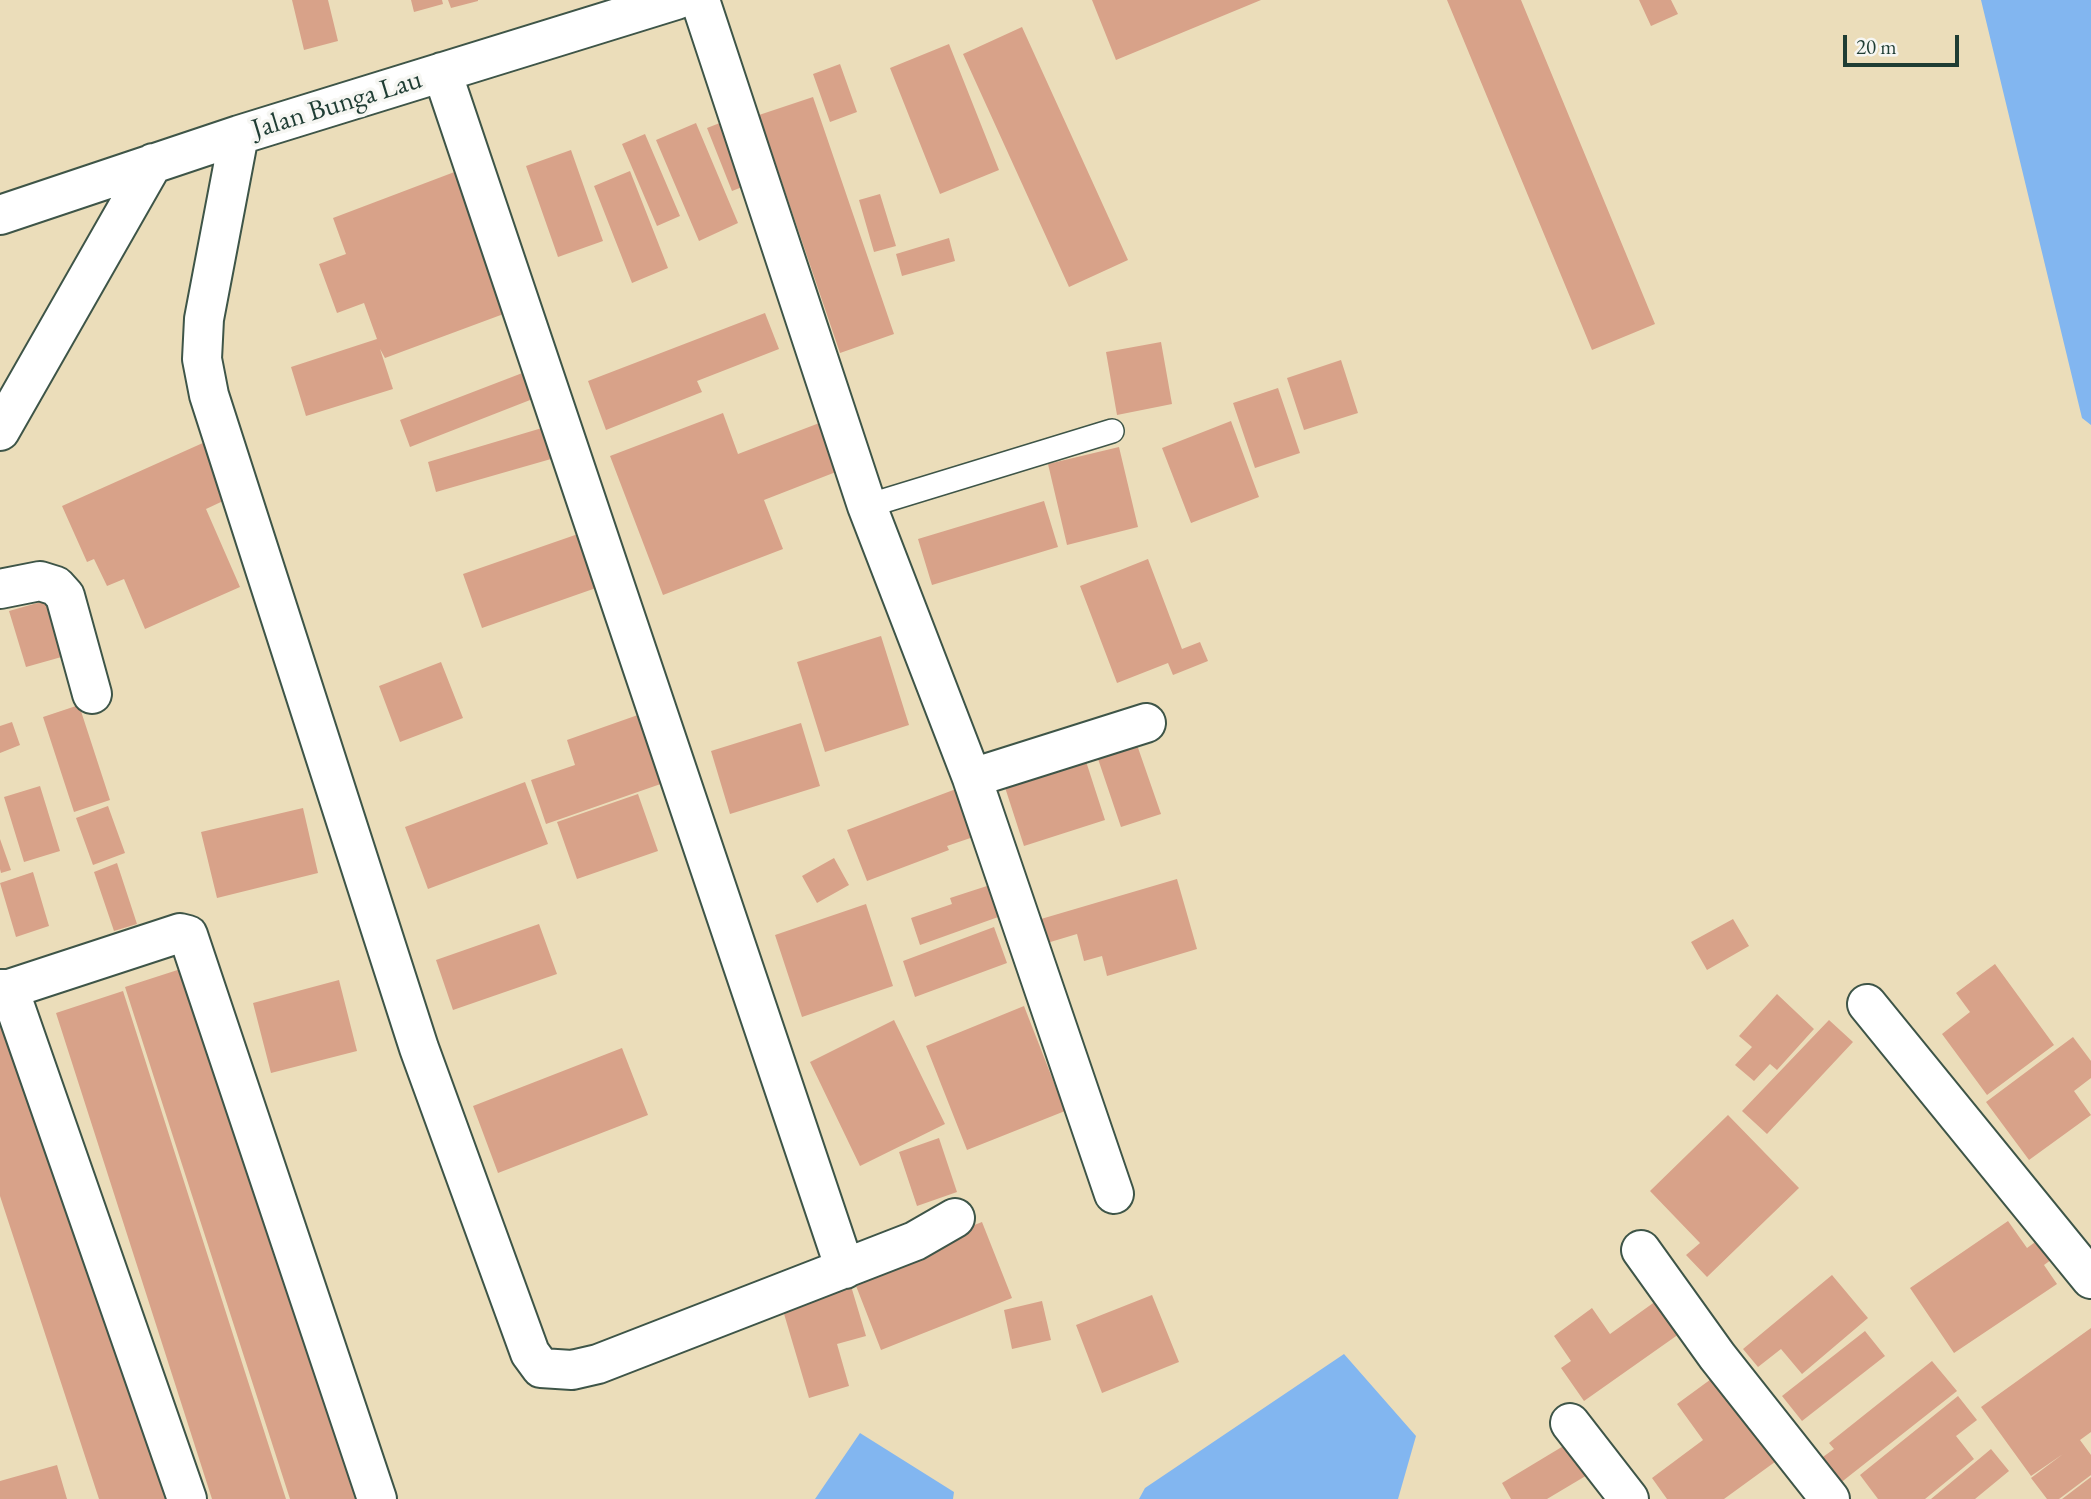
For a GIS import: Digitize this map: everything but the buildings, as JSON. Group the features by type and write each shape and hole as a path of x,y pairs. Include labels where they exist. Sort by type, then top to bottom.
{"street":[{"name":"Jalan Bunga Lau","path":"0,215 239,135 676,0"},
{"path":"700,0 867,506 972,778 1114,1194"},
{"path":"442,72 845,1269"},
{"path":"239,135 204,319 202,359 209,395 419,1048 530,1353 541,1368 572,1370 598,1364 915,1241 955,1218"},
{"path":"0,432 153,163"},
{"path":"0,589 40,581 56,586 65,596 92,694"},
{"path":"972,778 1146,723"},
{"path":"187,1499 5,989 180,933 188,935 377,1499"},
{"path":"1867,1004 2091,1279"},
{"path":"1641,1250 1717,1356 1830,1499"},
{"path":"1570,1423 1629,1499"}],"lane":[{"path":"867,506 1112,431"}],"water":[{"path":"1981,0 2091,0 2091,425 2082,418"},
{"path":"1344,1354 1416,1436 1398,1499 1139,1499 1145,1488"},
{"path":"860,1433 954,1492 953,1499 815,1499"}]}
